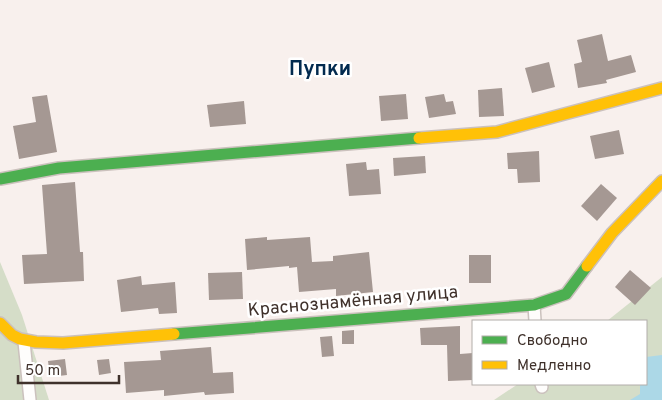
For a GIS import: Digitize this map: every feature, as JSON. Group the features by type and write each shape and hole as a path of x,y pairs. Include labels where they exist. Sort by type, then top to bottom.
{"street":[{"path":"0,179 59,168 497,132 662,88"},
{"name":"Краснознамённая улица","path":"24,342 63,343 534,305 566,294 612,233 662,181"},
{"path":"534,305 536,320"},
{"path":"0,323 6,332 24,342 30,400"}],"green space":[{"path":"0,262 22,315 49,400 0,400"},
{"path":"662,277 662,400 494,400 516,385 647,385 647,320 608,320"}],"water":[{"path":"662,355 662,400 630,400 640,394 640,385 647,385 647,357"}],"building":[{"path":"602,34 608,61 631,55 636,72 606,80 607,83 578,88 574,64 582,62 577,40"},
{"path":"549,62 555,87 532,93 525,68"},
{"path":"502,88 504,116 479,117 478,90"},
{"path":"406,94 408,119 381,121 379,96"},
{"path":"444,94 446,102 453,101 456,114 429,118 425,97"},
{"path":"47,95 57,152 19,159 13,126 36,122 32,97"},
{"path":"244,101 246,124 210,127 207,105"},
{"path":"619,130 624,154 595,159 590,136"},
{"path":"539,151 540,182 518,183 517,169 508,169 507,153"},
{"path":"425,156 426,173 394,176 393,158"},
{"path":"366,162 367,170 379,169 381,194 349,196 346,164"},
{"path":"75,182 80,252 83,252 84,281 24,284 22,255 47,254 42,185"},
{"path":"601,184 617,198 597,221 581,206"},
{"path":"267,237 267,240 310,237 312,262 333,261 333,256 369,252 373,292 336,296 336,289 299,292 297,267 247,270 245,239"},
{"path":"469,255 491,255 491,283 469,283"},
{"path":"630,270 651,288 635,305 615,287"},
{"path":"242,272 243,299 209,300 208,273"},
{"path":"141,276 142,285 175,282 177,313 159,314 158,308 121,312 117,280"},
{"path":"460,326 460,354 472,353 472,380 448,381 447,345 421,345 420,328"},
{"path":"354,330 354,344 342,344 342,331"},
{"path":"332,336 334,356 322,357 320,337"},
{"path":"211,347 213,373 233,372 234,393 205,395 204,392 164,396 164,390 126,393 124,362 161,360 160,351"},
{"path":"65,359 67,375 50,377 48,361"},
{"path":"109,359 111,373 99,375 97,360"}],"traffic: fast":[{"path":"0,179 59,168 419,138"},
{"path":"174,334 534,305 566,294 587,266"}],"traffic: slow":[{"path":"419,138 497,132 662,88"},
{"path":"587,266 612,233 662,181"},
{"path":"0,323 12,335 20,339 36,342 63,343 174,334"}],"district":[{"name":"Пупки","path":"320,70"}]}
